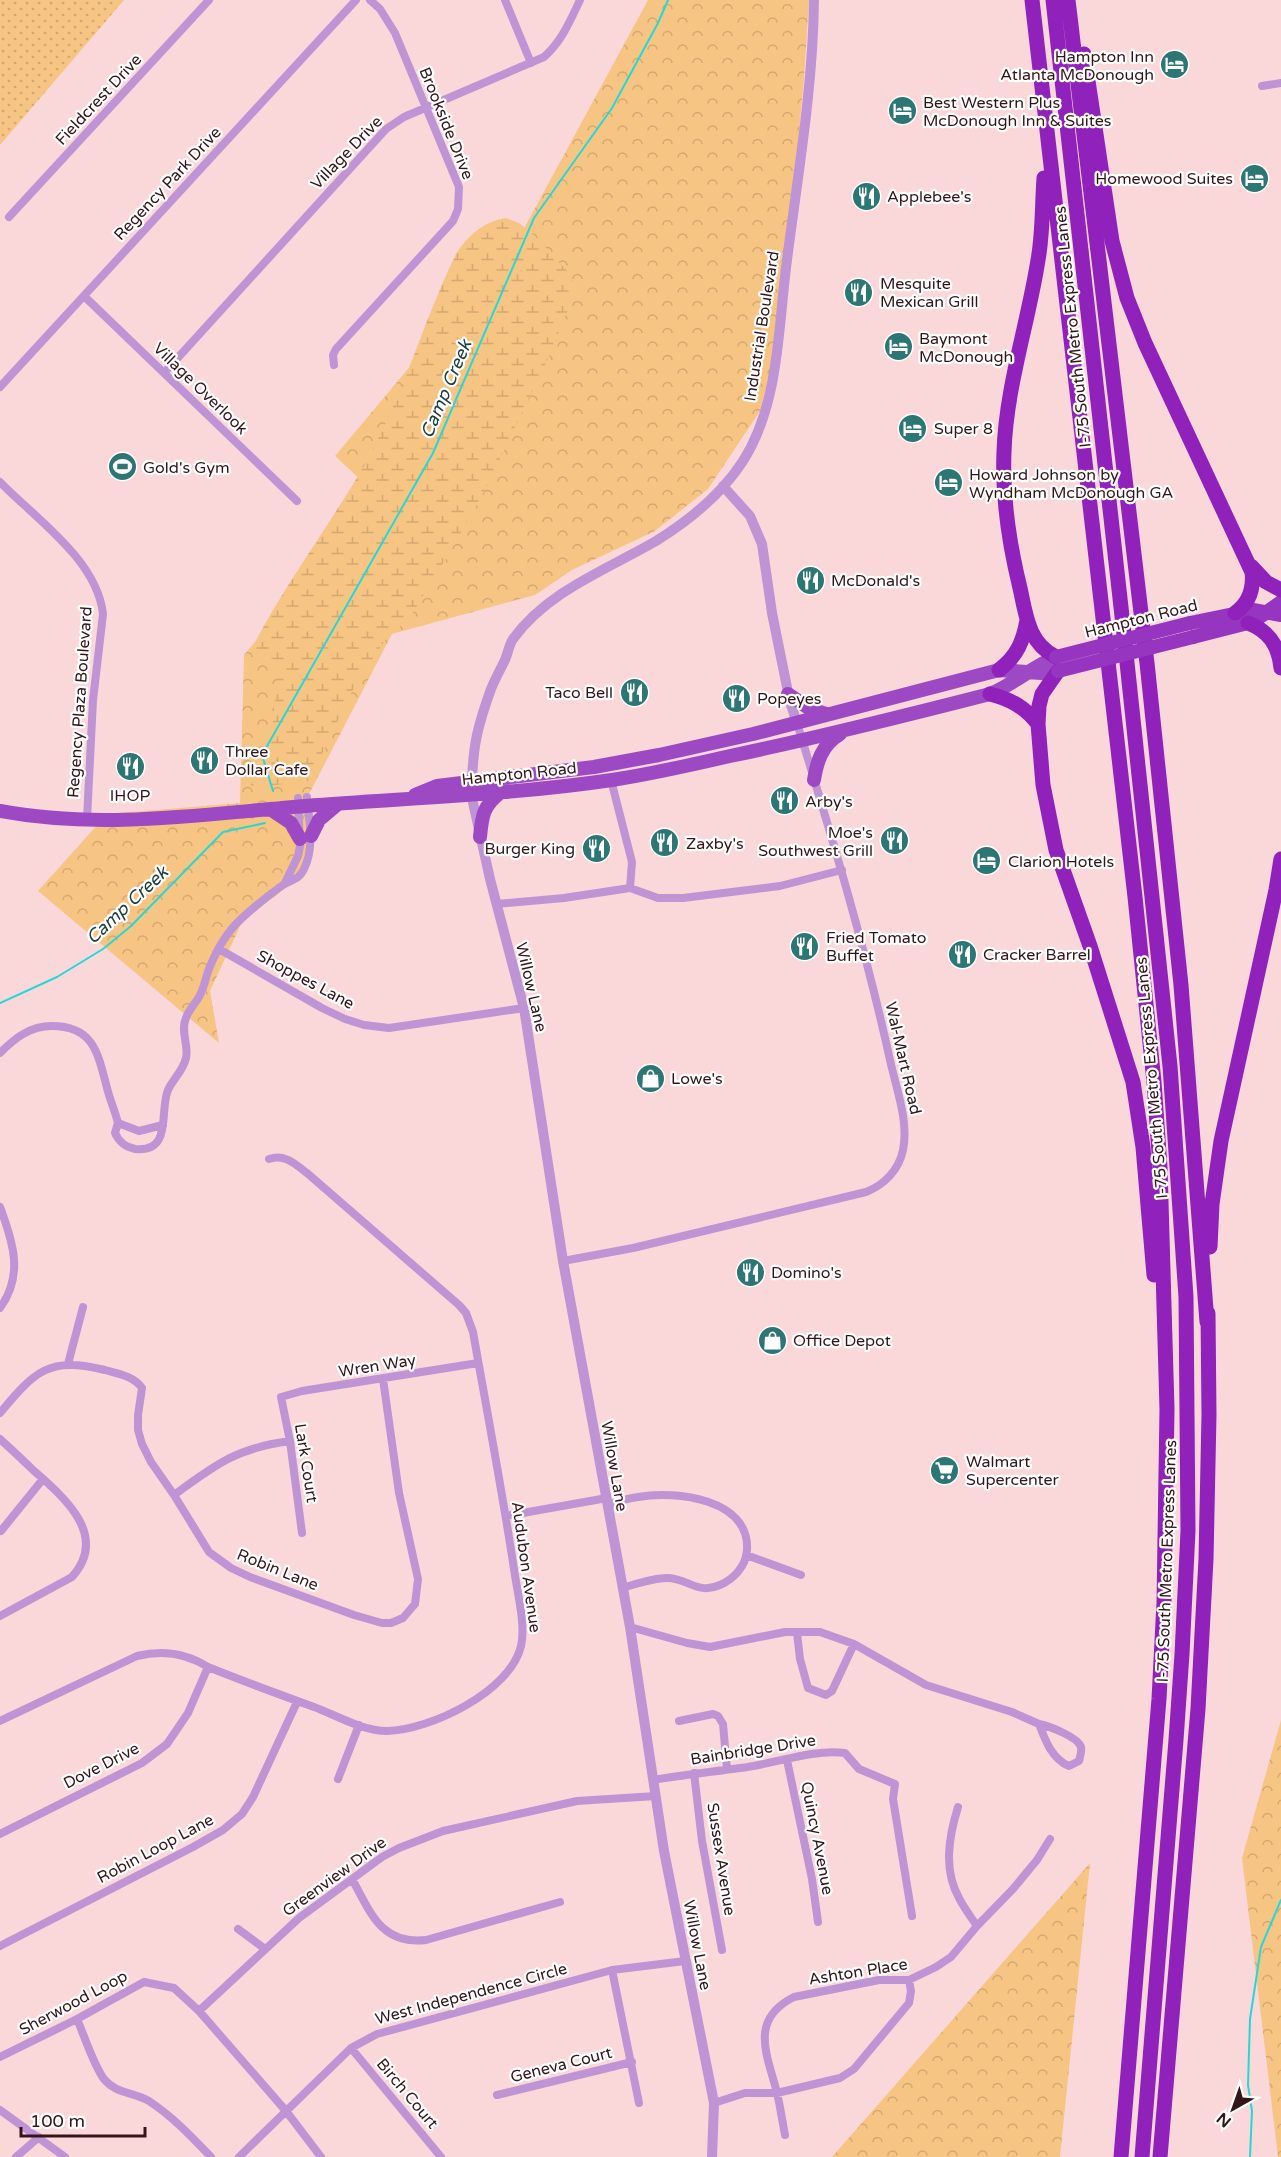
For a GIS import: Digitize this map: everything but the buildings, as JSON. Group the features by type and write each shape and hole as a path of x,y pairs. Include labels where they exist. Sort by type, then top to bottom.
{"highway":[{"path":"1032,0 1136,909 1154,1082 1160,1167 1167,1409 1164,1603 1121,2157"},
{"name":"I-75 South Metro Express Lanes","path":"1053,0 1170,1066 1186,1297 1188,1520 1183,1620 1176,1740 1142,2157"},
{"path":"1068,0 1150,686 1182,996 1207,1322 1209,1415 1198,1709 1160,2157"},
{"path":"1074,0 1095,118 1112,241 1127,298 1145,343 1251,566 1253,578 1251,591 1245,603 1235,613"},
{"path":"1049,151 1044,179 1038,260 1007,417 1004,450 1005,514 1031,633 1057,664 1042,694 1038,724 1042,785 1056,850 1093,955 1133,1082 1139,1112 1167,1409"},
{"path":"1251,566 1266,582 1281,590"},
{"name":"Hampton Road","path":"1057,664 1193,637 1248,623 1274,614 1281,602"},
{"name":"Hampton Road","path":"1057,664 1190,623 1253,610 1274,614"},
{"path":"999,670 1018,651 1024,637 1027,620"},
{"path":"1248,623 1260,629 1270,638 1281,659"},
{"path":"990,694 1016,703 1038,724"},
{"path":"1207,1322 1212,1204 1221,1141 1281,859"}],"main road":[{"name":"Hampton Road","path":"406,799 436,786 471,787 500,793 656,773 990,694 1005,688 1040,663 1057,664"},
{"name":"Hampton Road","path":"0,811 87,819 270,809 303,802 338,804 406,799 647,758 797,723 999,670 1027,672"},
{"path":"788,694 810,710 828,715"},
{"path":"814,780 821,753 830,741 845,730"},
{"path":"480,837 482,814 492,799 500,793"},
{"path":"270,809 291,822 306,838 319,820 338,804"}],"street":[{"name":"Fieldcrest Drive","path":"9,218 209,0"},
{"name":"Regency Park Drive","path":"0,387 356,0"},
{"name":"Brookside Drive","path":"334,365 333,355 336,349 453,221 459,209 459,187 395,33 380,9 370,0"},
{"path":"505,0 531,63"},
{"name":"Village Drive","path":"164,373 386,129 404,117 544,57 555,47 567,29 580,0"},
{"name":"Industrial Boulevard","path":"471,787 473,752 478,727 511,641 541,609 573,586 655,541 707,504 744,459 754,439 771,385 781,321 813,38 814,0"},
{"path":"1262,86 1281,83"},
{"name":"Village Overlook","path":"84,296 297,501"},
{"name":"Regency Plaza Boulevard","path":"0,482 68,548 94,582 102,605 103,614 93,700 87,819"},
{"path":"723,486 750,516 762,543 770,602 788,694 797,723"},
{"name":"Wal-Mart Road","path":"564,1261 633,1248 866,1192 876,1188 890,1177 901,1158 904,1148 904,1123 885,1036 842,870 797,723"},
{"path":"611,780 632,862 630,888"},
{"name":"Willow Lane","path":"471,787 496,904 524,1008 564,1261 630,1627 653,1780 685,1960 714,2103 712,2157"},
{"path":"0,1053 11,1042 34,1029 56,1026 77,1030 87,1037 97,1052 118,1123 115,1133 117,1138 126,1146 139,1149 155,1144 161,1138 168,1089 186,1059 183,1029 185,1020 201,993 208,970 219,949 238,922 285,883 306,838 303,802"},
{"path":"496,904 572,897 630,888 658,898 683,898 780,886 842,870"},
{"name":"Shoppes Lane","path":"219,949 322,1008 364,1025 389,1028 524,1008"},
{"path":"118,1123 139,1131 163,1125"},
{"name":"Audubon Avenue","path":"0,1721 137,1656 167,1653 195,1659 208,1667 297,1702 359,1725 386,1731 425,1723 485,1693 507,1674 517,1658 523,1639 506,1516 473,1332 466,1312 307,1173 282,1157 269,1159"},
{"path":"0,1207 15,1258 12,1286 0,1308"},
{"path":"68,1364 83,1307"},
{"name":"Wren Way","path":"281,1397 302,1391 478,1363"},
{"name":"Robin Lane","path":"0,1413 31,1379 52,1366 68,1364 113,1372 138,1382 142,1388 138,1415 138,1430 142,1444 151,1462 209,1552 231,1568 250,1577 372,1620 391,1623 404,1618 415,1604 418,1580 399,1493 383,1379"},
{"name":"Lark Court","path":"281,1397 290,1441 302,1533"},
{"path":"0,1439 69,1503 84,1530 87,1547 83,1560 72,1577 0,1616"},
{"path":"174,1495 221,1462 239,1453 254,1447 290,1441"},
{"path":"1,1531 44,1479"},
{"path":"506,1516 639,1496 672,1495 706,1502 728,1510 737,1519 745,1536 746,1555 735,1574 727,1581 713,1587 697,1587 664,1578 622,1588"},
{"path":"746,1555 801,1575"},
{"path":"630,1627 710,1647 785,1632 820,1632 854,1644 926,1685 1056,1729 1080,1744 1079,1761 1069,1766 1056,1757 1045,1739 1040,1724"},
{"path":"797,1633 800,1659 808,1688 826,1695 832,1691 854,1644"},
{"name":"Dove Drive","path":"0,1834 142,1763 167,1744 188,1713 208,1667"},
{"name":"Robin Loop Lane","path":"0,1946 223,1830 242,1814 253,1797 297,1702"},
{"path":"679,1721 713,1714 718,1716 723,1724 727,1769"},
{"path":"338,1779 359,1725"},
{"name":"Bainbridge Drive","path":"653,1780 787,1760 817,1753 845,1754 859,1769 895,1784 893,1799 912,1916"},
{"name":"Quincy Avenue","path":"787,1760 812,1879 818,1922"},
{"name":"Sussex Avenue","path":"694,1773 702,1841 722,1950"},
{"name":"Greenview Drive","path":"199,2011 299,1918 382,1857 399,1848 443,1831 577,1801 656,1796"},
{"path":"958,1807 950,1834 949,1858 952,1885 976,1926"},
{"name":"Ashton Place","path":"785,2135 764,2045 764,2027 781,2003 794,1997 879,1980 909,1980 936,1967 951,1957 976,1926 1013,1889 1037,1860 1050,1839"},
{"path":"352,1879 380,1926 388,1933 409,1941 426,1940 560,1902"},
{"path":"238,1929 265,1949"},
{"name":"West Independence Circle","path":"239,2157 351,2048 377,2034 612,1970 685,1960"},
{"path":"612,1970 639,2103"},
{"path":"714,2103 745,2093 777,2093 840,2078 854,2069 909,2003 911,1991 909,1980"},
{"name":"Sherwood Loop","path":"0,2057 77,2019 144,1982 174,1988 199,2011 286,2111 321,2157"},
{"path":"77,2019 103,2078 113,2087 124,2093 146,2099 169,2115 211,2157"},
{"name":"Birch Court","path":"351,2048 441,2157"},
{"name":"Geneva Court","path":"497,2095 632,2062"},
{"path":"0,2110 65,2157"},
{"path":"16,2157 39,2137"}],"green space":[{"path":"0,0 124,0 0,145"},
{"path":"648,0 809,0 804,79 780,336 760,411 708,489 655,531 572,570 535,595 392,634 307,798 307,871 242,922 210,991 219,1043 38,891 107,814 240,803 244,655 378,496 335,456 521,234"},
{"path":"506,218 519,223 534,235 568,272 573,283 573,297 550,354 485,490 407,622 390,633 356,683 309,781 250,788 257,755 272,737 281,662 250,652 276,605 348,492 376,443 457,252 478,230 490,222"},
{"path":"1281,1720 1281,2157 1278,2157 1242,1858"},
{"path":"1090,1863 1060,2157 832,2157"}],"waterway":[{"name":"Camp Creek","path":"273,791 262,755 433,453 534,218 612,108 668,0"},
{"name":"Camp Creek","path":"0,1003 57,977 103,949 131,926 223,832 265,823"},
{"path":"1250,2157 1252,2111 1248,2085 1250,2019 1261,1947 1281,1900"}],"place":[{"name":"Hampton Inn Atlanta McDonough","path":"1175,65"},
{"name":"Best Western Plus McDonough Inn & Suites","path":"902,111"},
{"name":"Homewood Suites","path":"1254,178"},
{"name":"Applebee's","path":"866,196"},
{"name":"Mesquite Mexican Grill","path":"859,292"},
{"name":"Baymont McDonough","path":"898,347"},
{"name":"Super 8","path":"913,428"},
{"name":"Gold's Gym","path":"122,467"},
{"name":"Howard Johnson by Wyndham McDonough GA","path":"948,483"},
{"name":"McDonald's","path":"810,580"},
{"name":"Taco Bell","path":"634,692"},
{"name":"Popeyes","path":"736,698"},
{"name":"Three Dollar Cafe","path":"204,760"},
{"name":"IHOP","path":"130,767"},
{"name":"Arby's","path":"784,801"},
{"name":"Moe's Southwest Grill","path":"894,841"},
{"name":"Zaxby's","path":"665,843"},
{"name":"Burger King","path":"596,848"},
{"name":"Clarion Hotels","path":"987,861"},
{"name":"Fried Tomato Buffet","path":"805,946"},
{"name":"Cracker Barrel","path":"962,954"},
{"name":"Lowe's","path":"650,1078"},
{"name":"Domino's","path":"750,1272"},
{"name":"Office Depot","path":"772,1340"},
{"name":"Walmart Supercenter","path":"945,1470"}]}
